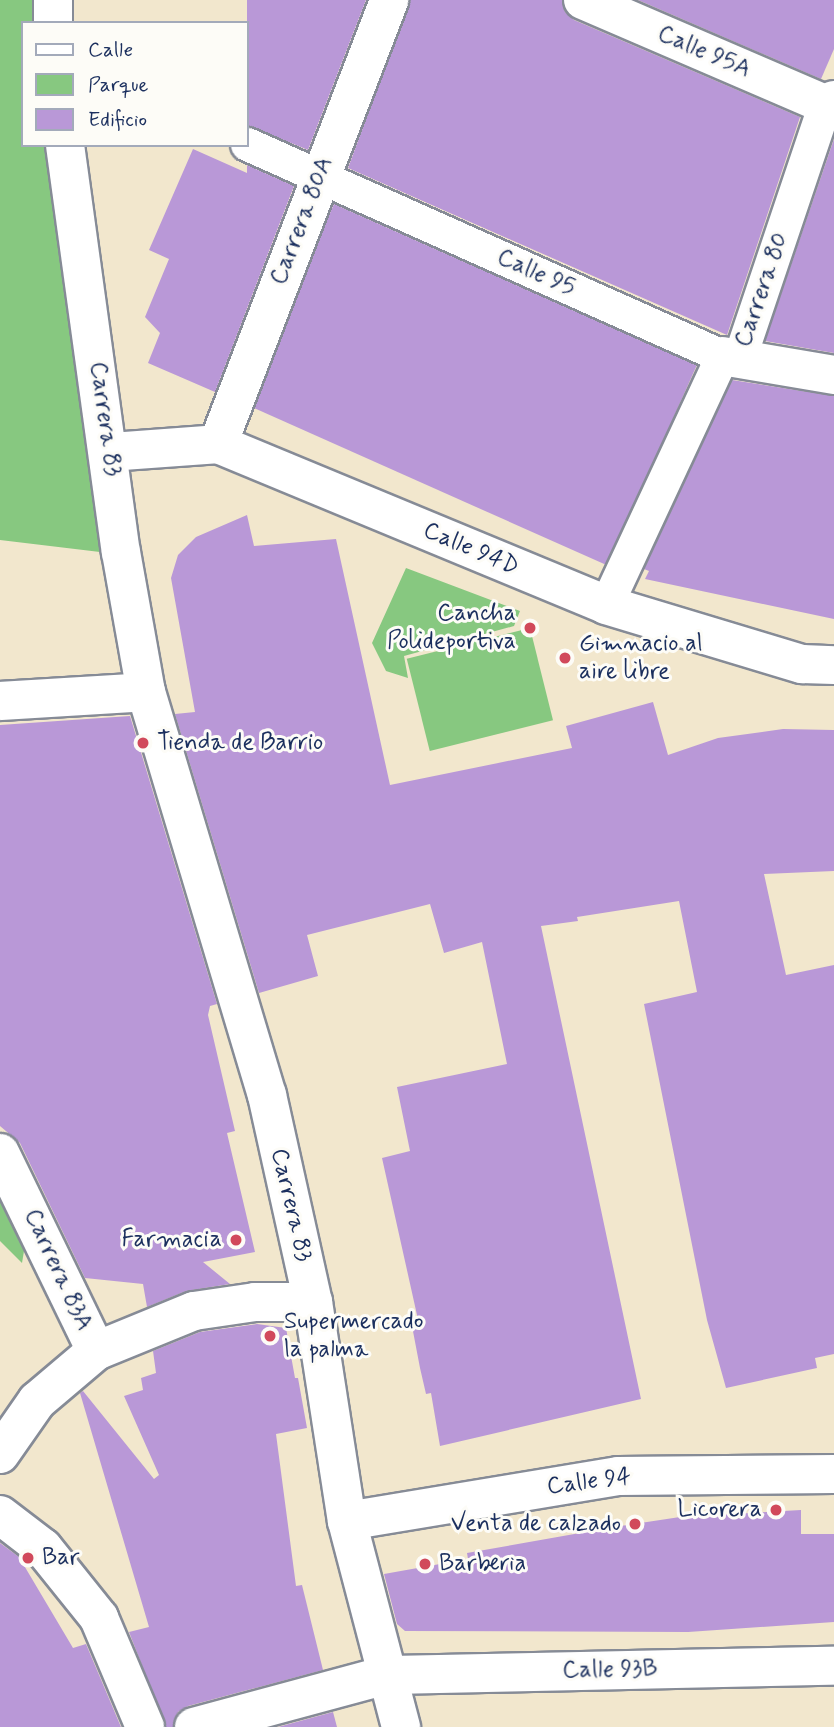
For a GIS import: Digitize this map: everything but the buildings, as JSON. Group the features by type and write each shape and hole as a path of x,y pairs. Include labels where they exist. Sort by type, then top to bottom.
{"street":[{"path":"52,21 53,0"},
{"name":"Carrera 80A","path":"218,444 389,0"},
{"name":"Calle 95A","path":"583,0 831,104"},
{"name":"Carrera 80","path":"606,605 731,357 831,104"},
{"name":"Calle 95","path":"248,144 731,357 834,375"},
{"name":"Carrera 83","path":"65,147 146,692 267,1095 313,1302 347,1521 401,1727"},
{"name":"Calle 94D","path":"110,452 218,444 606,605 802,664 834,666"},
{"path":"0,701 146,692"},
{"name":"Carrera 83A","path":"0,1153 96,1351"},
{"path":"0,1454 37,1401 96,1351 194,1311 255,1302 313,1302"},
{"name":"Calle 94","path":"347,1521 618,1476 834,1474"},
{"path":"0,1515 43,1548 99,1618 145,1727"},
{"name":"Calle 93B","path":"194,1727 387,1675 834,1666"}],"green space":[{"path":"0,0 34,0 36,21 21,21 21,147 51,147 100,552 0,540"},
{"path":"406,568 520,611 514,626 404,656 408,678 386,671 372,643"},
{"path":"530,628 553,720 430,751 407,659"},
{"path":"0,1186 27,1233 22,1263 0,1241"}],"place":[{"name":"Cancha Polideportiva","path":"530,628"},
{"name":"Gimnacio al aire libre","path":"565,658"},
{"name":"Tienda de Barrio","path":"143,743"},
{"name":"Farmacia","path":"236,1240"},
{"name":"Supermercado la palma","path":"270,1336"},
{"name":"Licorera","path":"776,1510"},
{"name":"Venta de calzado","path":"635,1524"},
{"name":"Bar","path":"28,1558"},
{"name":"Barberia","path":"425,1564"}]}
